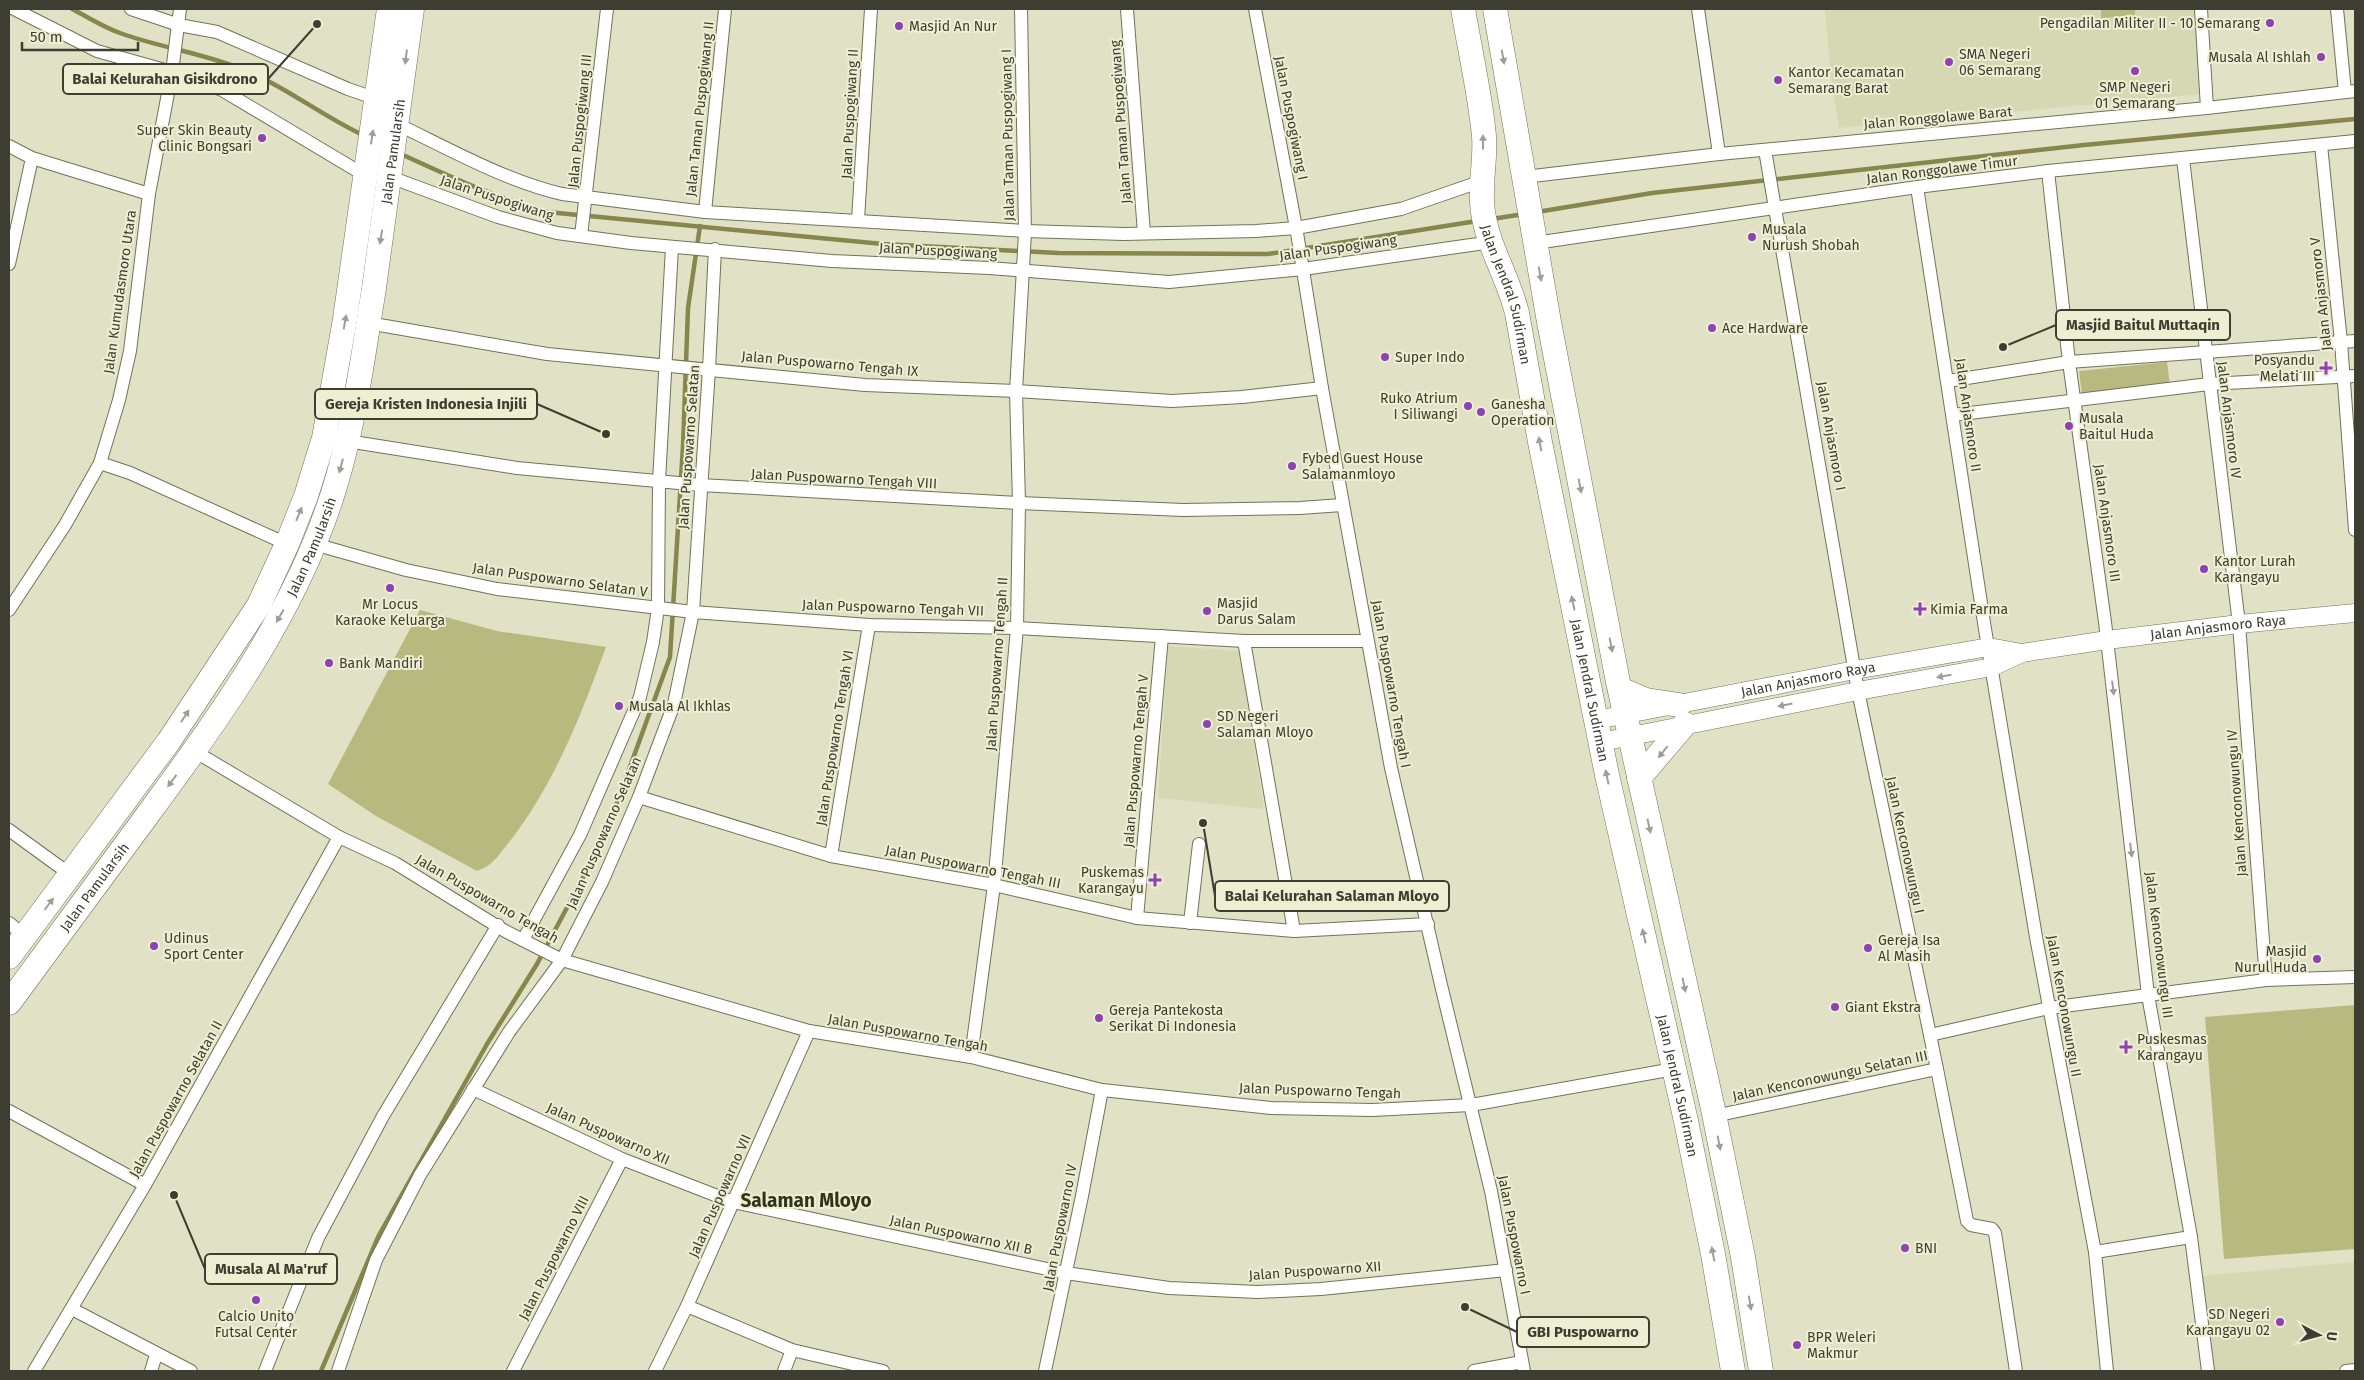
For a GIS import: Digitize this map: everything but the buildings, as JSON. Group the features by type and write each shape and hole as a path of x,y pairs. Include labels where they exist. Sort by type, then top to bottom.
{"highway":[{"name":"Jalan Pamularsih","path":"9,957 17,929 71,875 168,741 259,605 287,544 306,496 324,438 340,349 367,171 389,9"},
{"name":"Jalan Pamularsih","path":"9,1003 194,751 246,674 283,611 314,544 333,494 347,441 368,324 412,9"},
{"name":"Jalan Jendral Sudirman","path":"1463,9 1484,138 1483,213 1490,239 1512,292 1517,313 1540,442 1598,731 1674,1069 1713,1254 1733,1371"},
{"name":"Jalan Jendral Sudirman","path":"1495,9 1533,235 1620,689 1714,1116 1743,1257 1761,1371"},
{"path":"340,349 363,352"},
{"path":"1620,689 1682,714 1639,778"}],"street":[{"path":"14,9 97,51 172,68 222,90 367,171"},
{"path":"131,9 178,29 217,32 348,89 376,104"},
{"name":"Jalan Kumudasmoro Utara","path":"9,610 65,525 100,462 119,400 130,351 149,194 172,68 180,9"},
{"name":"Jalan Puspogiwang III","path":"581,232 607,9"},
{"name":"Jalan Taman Puspogiwang II","path":"705,212 725,9"},
{"name":"Jalan Puspogiwang II","path":"858,220 871,9"},
{"name":"Jalan Taman Puspogiwang I","path":"1021,9 1025,232 1023,266"},
{"name":"Jalan Taman Puspogiwang","path":"1127,9 1144,233"},
{"name":"Jalan Puspogiwang I","path":"1255,9 1303,266"},
{"path":"1698,9 1720,154"},
{"path":"2201,9 2207,108"},
{"path":"2337,9 2350,91"},
{"name":"Jalan Ronggolawe Barat","path":"1525,181 1720,154 1766,155 2350,91"},
{"name":"Jalan Puspogiwang","path":"397,126 498,173 543,190 586,199 705,212 858,220 1025,232 1144,233 1297,230 1401,209 1482,186"},
{"name":"Jalan Ronggolawe Timur","path":"1533,235 1774,203 2048,171 2355,141"},
{"name":"Jalan Anjasmoro V","path":"2321,145 2341,342 2349,376 2355,530"},
{"path":"9,146 32,158 149,194"},
{"name":"Jalan Anjasmoro I","path":"1766,155 1858,691"},
{"path":"9,261 32,158"},
{"name":"Jalan Anjasmoro IV","path":"2183,159 2239,624"},
{"name":"Jalan Anjasmoro III","path":"2048,171 2069,362 2107,640"},
{"name":"Jalan Puspogiwang","path":"390,174 498,217 557,233 581,232 674,247 832,261 1023,266 1168,282 1303,266 1490,239"},
{"name":"Jalan Anjasmoro II","path":"1918,187 1989,647"},
{"name":"Jalan Puspowarno Selatan","path":"526,941 580,835 640,697 653,642 660,608 662,481 670,367 674,247"},
{"name":"Jalan Puspowarno Selatan","path":"338,1371 376,1260 420,1175 509,1032 559,958 602,882 639,797 674,704 691,612 706,368 711,249"},
{"name":"Jalan Puspowarno Tengah II","path":"971,1057 994,885 1017,628 1019,503 1016,390 1023,266"},
{"name":"Jalan Puspowarno Tengah I","path":"1303,266 1342,505 1391,768 1441,986 1471,1105"},
{"name":"Jalan Puspowarno Tengah IX","path":"368,324 547,354 865,385 1016,390 1172,401 1242,397 1322,388"},
{"path":"1948,381 2069,362 2355,341"},
{"path":"1953,414 2209,384 2349,376"},
{"name":"Jalan Puspowarno Tengah VIII","path":"347,441 517,468 698,485 1183,510 1300,508 1342,505"},
{"path":"100,462 130,473 287,544"},
{"name":"Jalan Puspowarno Selatan V","path":"314,544 406,570 497,589 660,608"},
{"name":"Jalan Puspowarno Tengah VII","path":"660,608 869,625 1017,628 1244,641 1367,640"},
{"name":"Jalan Anjasmoro Raya","path":"1682,714 1858,691 1992,667 2022,653 2107,640 2239,624 2355,613"},
{"name":"Jalan Kenconowungu IV","path":"2239,624 2266,980"},
{"name":"Jalan Puspowarno Tengah VI","path":"831,856 869,625"},
{"name":"Jalan Puspowarno Tengah V","path":"1137,918 1162,636"},
{"name":"Jalan Kenconowungu III","path":"2107,640 2148,995 2192,1237 2208,1371"},
{"path":"1244,641 1294,931"},
{"name":"Jalan Anjasmoro Raya","path":"1598,731 1682,714 1855,670 1989,647 2022,653"},
{"name":"Jalan Kenconowungu II","path":"1989,647 2049,1008 2095,1252 2107,1371"},
{"name":"Jalan Kenconowungu I","path":"1858,691 1930,1035"},
{"name":"Jalan Puspowarno Tengah","path":"194,751 339,838 395,863 498,925 559,958 810,1031 971,1057 1102,1090 1271,1108 1372,1110 1471,1105 1674,1069"},
{"name":"Jalan Puspowarno Tengah III","path":"639,797 831,856 994,885 1137,918 1294,931 1428,924"},
{"path":"9,830 71,875"},
{"name":"Jalan Puspowarno Selatan II","path":"34,1371 145,1185 339,838"},
{"path":"1190,923 1199,844"},
{"path":"265,1371 318,1238 383,1116 498,925"},
{"name":"Jalan Kenconowungu Selatan III","path":"1714,1116 1937,1069 1930,1035 2049,1008 2266,980 2355,977"},
{"name":"Jalan Puspowarno VII","path":"655,1371 687,1306 810,1031"},
{"path":"1937,1069 1966,1219 1969,1224 1992,1229 1995,1233 2016,1371"},
{"name":"Jalan Puspowarno XII","path":"473,1089 622,1159 733,1202"},
{"name":"Jalan Puspowarno IV","path":"1046,1371 1102,1090"},
{"name":"Jalan Puspowarno I","path":"1471,1105 1491,1191 1523,1367"},
{"path":"9,1111 145,1185"},
{"name":"Jalan Puspowarno VIII","path":"513,1371 622,1159"},
{"name":"Jalan Puspowarno XII B","path":"733,1202 1066,1273"},
{"path":"2095,1252 2192,1237"},
{"name":"Jalan Puspowarno XII","path":"1066,1273 1169,1288 1258,1292 1321,1289 1506,1270"},
{"path":"687,1306 792,1350 876,1370"},
{"path":"72,1309 156,1355 191,1371"},
{"path":"784,1371 792,1350"},
{"path":"150,1371 156,1355"},
{"path":"1474,1371 1523,1367"},
{"path":"2346,1371 2355,1370"}],"shaded area":[{"name":"SMA Negeri 06 Semarang","path":"1825,9 2196,9 2203,94 1839,128 1831,77"},
{"path":"2101,9 2135,9 2135,16 2101,18"},
{"path":"2167,362 2170,385 2082,395 2079,371"},
{"path":"420,610 497,631 606,647 577,723 554,772 526,819 510,841 488,866 477,871 376,816 328,784"},
{"name":"SD Negeri Salaman Mloyo","path":"1168,646 1239,651 1264,809 1158,798"},
{"path":"2355,1005 2355,1249 2224,1259 2205,1017"},
{"name":"SD Negeri Karangayu 02","path":"2355,1262 2355,1367 2316,1371 2210,1371 2201,1276"}],"waterway":[{"path":"72,9 120,33 214,59 244,70 275,85 365,136"},
{"path":"1537,212 1652,193 2084,145 2355,119"},
{"path":"401,154 491,193 547,212 883,244 1058,253 1268,254 1477,221"},
{"path":"1492,219 1524,214"},
{"path":"321,1371 379,1235 487,1044 537,964 604,838 670,657 683,446 688,308 700,226"}],"place":[{"name":"Pengadilan Militer II - 10 Semarang","path":"2270,23"},
{"name":"Balai Kelurahan Gisikdrono","path":"317,24"},
{"name":"Masjid An Nur","path":"899,26"},
{"name":"Musala Al Ishlah","path":"2321,57"},
{"name":"SMA Negeri 06 Semarang","path":"1949,62"},
{"name":"SMP Negeri 01 Semarang","path":"2135,71"},
{"name":"Kantor Kecamatan Semarang Barat","path":"1778,80"},
{"name":"Super Skin Beauty Clinic Bongsari","path":"262,138"},
{"name":"Musala Nurush Shobah","path":"1752,237"},
{"name":"Ace Hardware","path":"1712,328"},
{"name":"Masjid Baitul Muttaqin","path":"2003,347"},
{"name":"Super Indo","path":"1385,357"},
{"name":"Posyandu Melati III","path":"2326,368"},
{"name":"Ruko Atrium I Siliwangi","path":"1468,406"},
{"name":"Ganesha Operation","path":"1481,412"},
{"name":"Musala Baitul Huda","path":"2069,426"},
{"name":"Gereja Kristen Indonesia Injili","path":"606,434"},
{"name":"Fybed Guest House Salamanmloyo","path":"1292,466"},
{"name":"Kantor Lurah Karangayu","path":"2204,569"},
{"name":"Mr Locus Karaoke Keluarga","path":"390,588"},
{"name":"Kimia Farma","path":"1920,609"},
{"name":"Masjid Darus Salam","path":"1207,611"},
{"name":"Bank Mandiri","path":"329,663"},
{"name":"Musala Al Ikhlas","path":"619,706"},
{"name":"SD Negeri Salaman Mloyo","path":"1207,724"},
{"name":"Balai Kelurahan Salaman Mloyo","path":"1203,823"},
{"name":"Puskemas Karangayu","path":"1155,880"},
{"name":"Udinus Sport Center","path":"154,946"},
{"name":"Gereja Isa Al Masih","path":"1868,948"},
{"name":"Masjid Nurul Huda","path":"2317,959"},
{"name":"Giant Ekstra","path":"1835,1007"},
{"name":"Gereja Pantekosta Serikat Di Indonesia","path":"1099,1018"},
{"name":"Puskesmas Karangayu","path":"2126,1047"},
{"name":"Musala Al Ma'ruf","path":"174,1195"},
{"name":"BNI","path":"1905,1248"},
{"name":"Calcio Unito Futsal Center","path":"256,1300"},
{"name":"GBI Puspowarno","path":"1465,1307"},
{"name":"SD Negeri Karangayu 02","path":"2280,1322"},
{"name":"BPR Weleri Makmur","path":"1797,1345"}],"district":[{"name":"Salaman Mloyo","path":"806,1200"}]}
